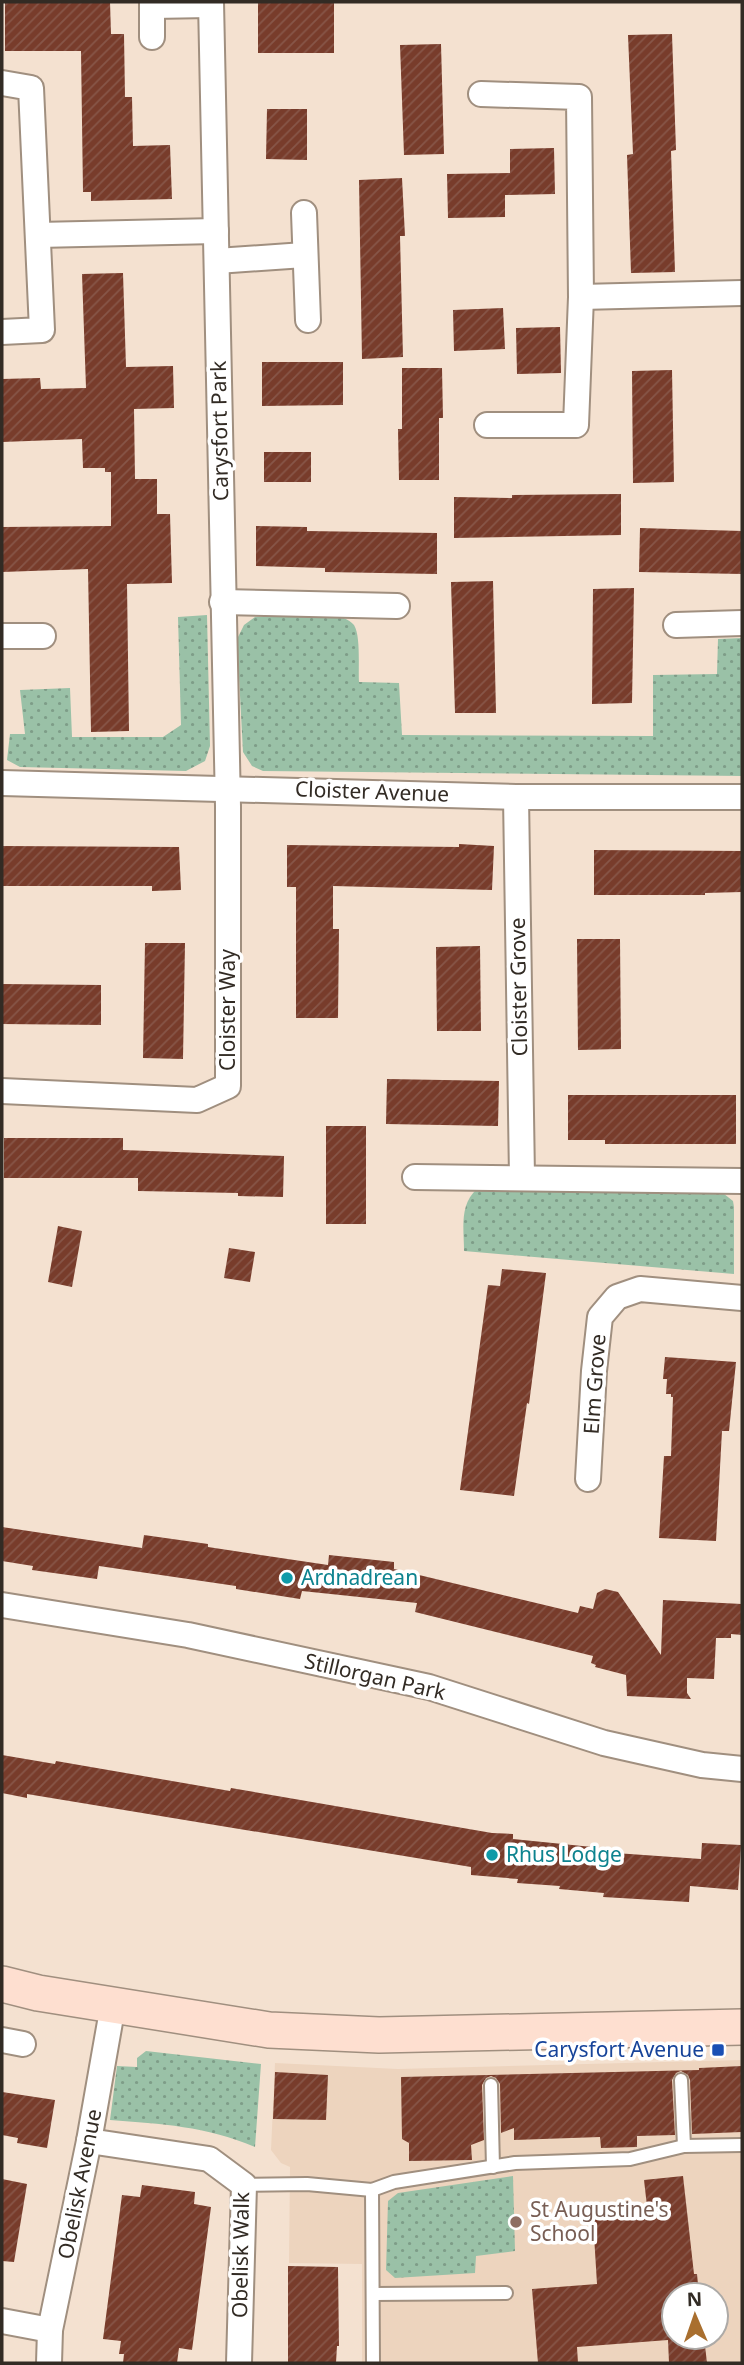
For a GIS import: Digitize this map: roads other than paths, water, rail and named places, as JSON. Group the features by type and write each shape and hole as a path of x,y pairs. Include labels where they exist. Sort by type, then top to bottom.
{"main road":[{"path":"2,1984 38,1993 269,2030 379,2035 742,2027"}],"street":[{"name":"Carysfort Park","path":"152,37 152,4 210,4 227,788"},
{"path":"2,83 31,88 42,330 2,332"},
{"path":"481,94 579,97 581,297 576,425 487,425"},
{"path":"304,213 308,320"},
{"path":"38,235 216,231"},
{"path":"217,261 304,255"},
{"path":"581,297 742,293"},
{"path":"222,602 397,606"},
{"path":"676,625 742,623"},
{"path":"2,636 43,636"},
{"name":"Cloister Avenue","path":"2,783 516,797 742,796"},
{"name":"Cloister Way","path":"2,1091 197,1100 228,1086 227,788"},
{"name":"Cloister Grove","path":"516,797 522,1177"},
{"path":"415,1177 742,1181"},
{"name":"Elm Grove","path":"588,1479 600,1317 617,1297 640,1289 742,1298"},
{"name":"Stillorgan Park","path":"2,1605 187,1635 429,1687 604,1744 702,1765 742,1769"},
{"name":"Obelisk Avenue","path":"49,2363 50,2330 89,2141 113,2005"},
{"name":"Obelisk Walk","path":"89,2141 209,2159 244,2185 239,2363"},
{"path":"2,2321 50,2330"}],"lane":[{"path":"681,2080 684,2146"},
{"path":"491,2085 493,2167"},
{"path":"244,2185 307,2184 372,2190 394,2182 515,2163 630,2159 684,2146 742,2145"},
{"path":"372,2190 373,2363"},
{"path":"374,2294 506,2294"}],"place":[{"name":"Ardnadrean","path":"287,1578"},
{"name":"Rhus Lodge","path":"492,1855"},
{"name":"Carysfort Avenue","path":"718,2050"},
{"name":"St Augustine's School","path":"516,2222"}]}
